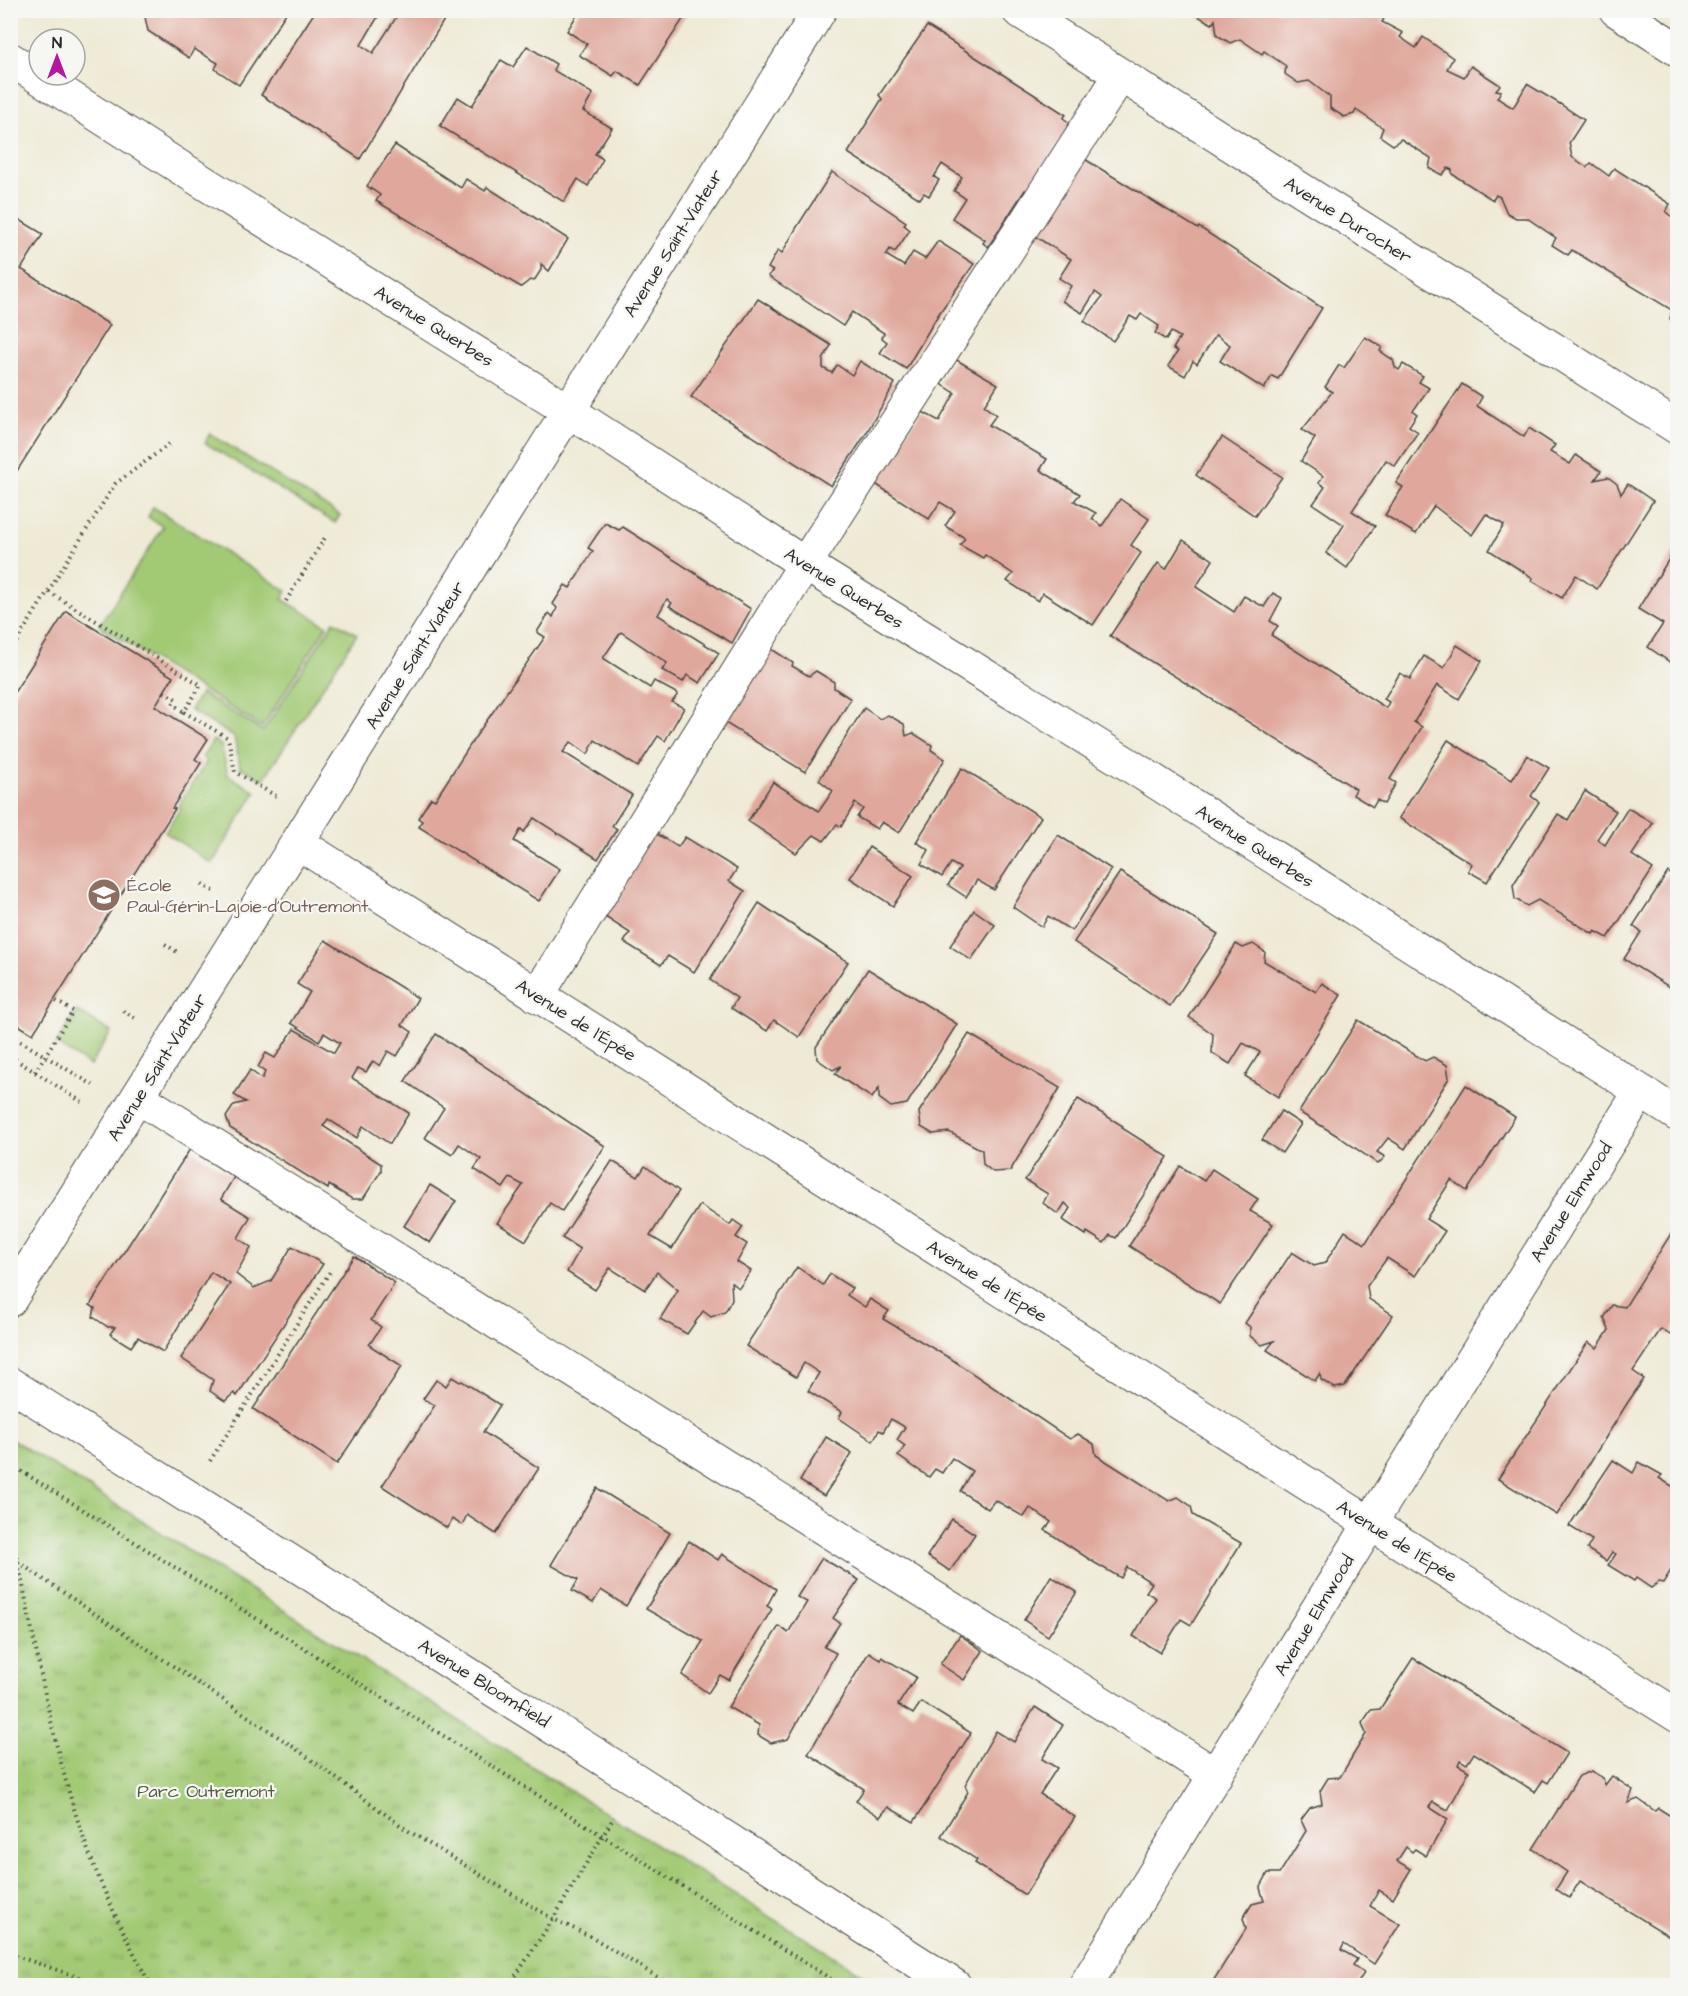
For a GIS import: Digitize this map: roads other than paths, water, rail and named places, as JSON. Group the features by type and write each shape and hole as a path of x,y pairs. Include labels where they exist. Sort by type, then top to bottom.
{"street":[{"name":"Avenue Saint-Viateur","path":"10,1300 820,10"},
{"name":"Avenue Durocher","path":"1018,10 1677,428"},
{"path":"1616,10 1677,50"},
{"name":"Avenue Querbes","path":"10,59 1677,1115"},
{"path":"537,996 805,564 1120,76"},
{"name":"Avenue de l'Épée","path":"298,843 1370,1524 1677,1716"},
{"name":"Avenue Elmwood","path":"1084,1986 1640,1092"},
{"path":"138,1097 1216,1775"},
{"name":"Avenue Bloomfield","path":"10,1384 636,1780 955,1986"}],"place":[{"name":"École Paul-Gérin-Lajoie-d'Outremont","path":"104,895"}],"park label":[{"name":"Parc Outremont","path":"206,1791"}]}
